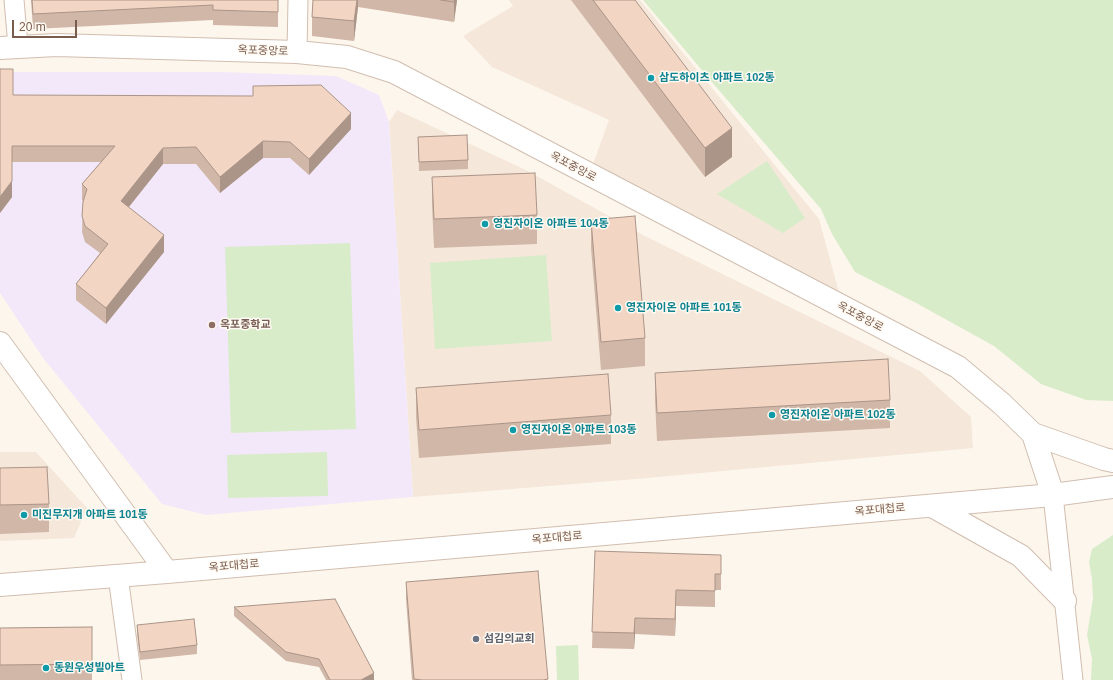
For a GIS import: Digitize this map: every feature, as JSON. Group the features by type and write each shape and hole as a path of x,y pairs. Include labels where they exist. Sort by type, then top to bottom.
{"street":[{"path":"9,47 14,0"},
{"path":"297,52 298,0"},
{"name":"옥포중앙로","path":"9,47 56,45 297,52 347,57 394,72 958,367 1002,404 1033,434 1053,495"},
{"path":"0,342 167,572"},
{"path":"1033,434 1113,461"},
{"name":"옥포대첩로","path":"0,584 167,572 932,506 1053,495 1113,487"},
{"path":"1053,495 1072,680"},
{"path":"932,506 1021,556 1064,601"},
{"path":"118,576 132,680"}],"shaded area":[{"path":"509,0 640,0 819,219 843,307 589,175 609,120 492,67 463,36 513,6"},
{"name":"옥포중학교","path":"221,72 336,76 379,95 389,122 413,497 206,515 162,504 43,358 0,293 0,73"},
{"path":"397,110 526,170 645,236 920,371 971,417 973,448 636,479 413,497 389,122"},
{"path":"0,452 36,452 87,508 74,538 0,541"}],"green space":[{"path":"643,0 1113,0 1113,401 1086,400 1041,384 994,346 918,304 855,272 832,234 821,209"},
{"path":"767,161 805,218 783,233 717,194"},
{"path":"350,243 356,429 231,433 225,247"},
{"path":"546,255 552,341 435,349 430,263"},
{"path":"327,452 328,496 228,498 227,455"},
{"path":"1113,535 1113,680 1091,680 1092,659 1087,635 1093,599 1089,562 1092,549"},
{"path":"578,645 579,680 557,680 556,646"}],"building":[{"path":"32,0 278,0 278,12 213,10 213,5 33,14"},
{"path":"313,0 357,0 354,21 312,17"},
{"path":"441,0 454,0 454,2"},
{"path":"593,0 635,0 732,128 705,148"},
{"path":"0,69 13,69 13,95 253,96 253,86 321,85 351,113 309,159 290,142 263,141 220,177 196,147 163,148 121,201 164,235 106,308 76,284 108,244 85,226 82,216 83,202 87,189 82,184 115,146 12,146 12,181 0,197"},
{"path":"467,135 468,160 419,162 418,137"},
{"path":"535,173 537,215 434,219 432,177"},
{"name":"영진자이온 아파트 101동","path":"635,216 645,338 601,342 591,220"},
{"path":"888,359 890,400 657,413 655,373"},
{"path":"608,374 611,415 419,430 416,388"},
{"path":"47,467 49,504 0,505 0,468"},
{"path":"595,551 721,555 721,574 715,574 715,591 676,590 675,619 635,618 634,633 592,632"},
{"name":"섬김의교회","path":"538,571 548,679 414,679 406,582"},
{"path":"335,599 374,673 361,680 330,680 319,659 286,652 234,607"},
{"path":"194,619 197,645 140,652 137,625"},
{"path":"92,627 92,664 0,665 0,628"}],"place":[{"name":"삼도하이츠 아파트 102동","path":"651,78"},
{"name":"영진자이온 아파트 104동","path":"485,224"},
{"name":"영진자이온 아파트 101동","path":"618,308"},
{"name":"옥포중학교","path":"212,325"},
{"name":"영진자이온 아파트 102동","path":"772,415"},
{"name":"영진자이온 아파트 103동","path":"513,430"},
{"name":"미진무지개 아파트 101동","path":"24,515"},
{"name":"섬김의교회","path":"476,639"},
{"name":"동원우성빌아트","path":"46,668"}]}
